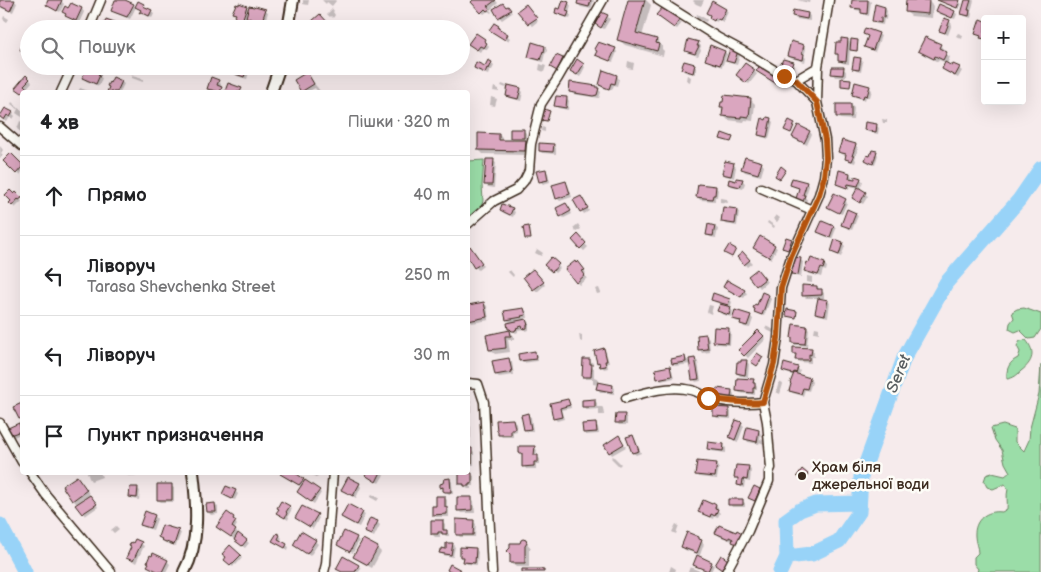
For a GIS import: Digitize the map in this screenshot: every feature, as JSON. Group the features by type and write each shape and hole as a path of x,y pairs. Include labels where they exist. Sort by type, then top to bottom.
{"street":[{"path":"93,20 101,0"},
{"path":"290,20 294,0"},
{"path":"470,222 494,201 516,190 524,181 528,171 531,144 541,104 603,0"},
{"path":"658,0 784,76 796,80 817,102"},
{"path":"726,572 748,531 769,481 771,468 767,422 763,402 777,347 781,288 791,257 819,195 824,177 825,140 817,102 818,67 829,0"},
{"path":"796,80 818,67"},
{"path":"62,90 68,75"},
{"path":"272,90 277,75"},
{"path":"0,127 20,144"},
{"path":"761,188 812,210"},
{"path":"470,383 478,384 484,402 492,572"},
{"path":"626,398 650,391 674,388 692,390 708,398 732,402 763,402"},
{"path":"0,423 20,458"},
{"path":"32,475 46,495 110,572"},
{"path":"188,570 194,544 195,523 196,497 192,475"},
{"path":"324,572 333,475"}],"green space":[{"path":"484,160 483,201 481,207 470,218 470,161"},
{"path":"1024,308 1041,314 1041,329 1035,338 1029,339 1020,330 1015,332 1009,329 1010,323 1014,318 1012,312"},
{"path":"1026,340 1031,349 1032,357 1025,368 1017,375 1007,379 1009,366 1018,358 1020,352 1017,346 1020,341"},
{"path":"1041,365 1041,572 977,572 978,569 974,564 974,557 978,553 975,536 977,525 986,514 1002,512 1007,509 1008,489 1005,484 993,489 987,487 984,481 986,475 992,473 1005,476 1010,472 991,428 1003,425 1015,429 1015,442 1024,451 1029,440 1030,428 1039,394"}],"building":[{"path":"0,0 15,0 10,11 0,6"},
{"path":"48,0 62,0 57,11 46,5"},
{"path":"115,0 125,0 134,4 127,17 111,11"},
{"path":"473,0 496,0 488,6 490,9 487,11 485,9 481,13 471,2"},
{"path":"563,0 569,2 566,11 569,12 567,17 555,13 556,8 560,9"},
{"path":"578,0 591,0 589,7 577,4"},
{"path":"628,0 645,0 636,33 657,39 656,43 659,44 657,51 617,40"},
{"path":"852,0 868,0 867,14 861,13 861,9 851,8"},
{"path":"906,0 929,0 928,14 905,12"},
{"path":"937,0 960,0 957,8"},
{"path":"965,0 971,0 968,10 970,10 969,16 961,14"},
{"path":"138,1 144,4 143,6 152,10 149,16 141,12 139,13 141,10 135,7"},
{"path":"712,1 726,9 720,20 715,18 714,21 706,13"},
{"path":"71,3 82,8 76,20 65,16 66,14 62,12 65,6 68,8"},
{"path":"239,3 247,6 242,20 234,18 236,14 232,13 236,4 239,5"},
{"path":"503,3 511,10 498,18 493,9"},
{"path":"526,4 537,18 528,24 517,11"},
{"path":"875,4 885,7 884,18 881,17 881,23 872,21"},
{"path":"939,4 955,11 952,18 936,11"},
{"path":"249,6 266,9 262,20 250,20 246,17"},
{"path":"663,7 680,19 674,28 656,15"},
{"path":"793,10 808,13 807,19 792,16"},
{"path":"601,12 608,15 601,28 595,24"},
{"path":"320,14 325,20 313,20"},
{"path":"944,18 950,20 945,33 939,31"},
{"path":"980,19 981,36 975,34"},
{"path":"494,23 508,34 505,40 489,30"},
{"path":"865,28 879,33 873,50 864,47 868,36 863,34"},
{"path":"476,33 485,39 484,41 487,43 484,48 480,46 477,50 470,45 470,41"},
{"path":"925,37 941,44 939,48 947,52 943,60 935,56 934,59 918,51"},
{"path":"841,38 848,39 846,62 838,61 838,54 835,54 836,42 841,42"},
{"path":"688,39 699,42 695,54 685,51"},
{"path":"851,39 858,40 857,51 850,50"},
{"path":"791,41 804,45 803,60 787,56"},
{"path":"532,42 545,46 540,60 528,57"},
{"path":"598,42 616,48 610,61 595,55 597,51 594,49"},
{"path":"710,45 725,51 720,65 705,60"},
{"path":"730,49 738,51 734,63 726,61"},
{"path":"556,55 563,58 557,71 550,67"},
{"path":"854,57 861,58 859,70 852,69"},
{"path":"577,59 584,64 577,75 570,71"},
{"path":"783,59 794,62 791,70 780,66"},
{"path":"488,60 492,62 485,73 474,68 476,62 485,66"},
{"path":"684,61 695,64 693,73 681,69"},
{"path":"945,62 952,66 953,64 960,67 955,76 942,69"},
{"path":"745,63 755,70 746,83 736,75"},
{"path":"761,64 780,76 775,83 756,71"},
{"path":"832,67 844,67 843,75 831,74"},
{"path":"603,70 617,75 615,84 611,83 609,89 599,85"},
{"path":"26,75 30,79 24,85 27,88 25,90 20,92 15,88"},
{"path":"84,75 100,75 96,84 82,78"},
{"path":"302,75 309,75 314,84 304,90 300,90 294,80"},
{"path":"113,77 122,81 118,90 108,90 109,87 107,86"},
{"path":"211,77 219,80 217,85 222,87 221,90 207,89"},
{"path":"841,78 851,79 850,87 841,86"},
{"path":"570,82 597,86 599,88 597,95 569,92"},
{"path":"855,82 870,86 867,96 864,95 863,98 852,95"},
{"path":"228,83 242,88 241,90 225,90"},
{"path":"508,85 521,88 518,99 506,96"},
{"path":"724,95 751,98 749,117 722,116 723,107 720,107"},
{"path":"556,96 567,97 566,108 554,106"},
{"path":"836,104 851,104 851,117 836,117"},
{"path":"5,108 13,112 10,117 7,115 4,120 0,116"},
{"path":"544,109 550,111 547,121 541,120"},
{"path":"767,117 771,118 767,137 758,135 762,118 766,120"},
{"path":"789,120 795,123 791,133 784,130"},
{"path":"865,122 877,124 876,132 864,130"},
{"path":"798,125 810,131 804,143 792,137"},
{"path":"510,129 524,129 524,138 510,138"},
{"path":"478,133 499,134 499,140 526,140 525,151 478,150"},
{"path":"722,133 733,137 731,142 720,139"},
{"path":"842,140 856,144 852,161 845,159 846,154 838,152"},
{"path":"539,143 554,144 553,152 539,151"},
{"path":"872,150 877,151 873,164 865,160 867,155 870,156"},
{"path":"11,153 20,162 20,169 16,174 3,161"},
{"path":"745,157 762,162 758,174 741,169"},
{"path":"486,159 494,159 492,185 484,185"},
{"path":"725,161 734,163 731,176 722,174"},
{"path":"781,166 786,170 780,179 775,176"},
{"path":"546,169 548,180 539,182 536,171"},
{"path":"839,170 850,173 849,178 855,179 855,176 861,178 858,186 848,184 847,188 836,184"},
{"path":"736,178 743,179 740,187 728,184 729,179 736,181"},
{"path":"792,178 807,182 803,201 796,199 799,188 790,185"},
{"path":"566,181 570,194 556,199 552,185"},
{"path":"698,184 716,186 715,195 713,195 712,199 696,197"},
{"path":"858,187 866,192 860,203 852,198"},
{"path":"10,190 14,194 16,192 20,196 20,199 18,199 12,206 9,203 11,201 5,195"},
{"path":"834,193 846,199 839,213 827,207"},
{"path":"581,196 588,208 580,212 573,200"},
{"path":"566,203 571,211 560,217 556,208"},
{"path":"502,204 513,208 510,215 500,210"},
{"path":"723,207 737,209 735,224 721,222"},
{"path":"847,209 856,213 850,228 841,225"},
{"path":"822,221 834,226 830,237 817,232"},
{"path":"708,224 715,226 713,236 706,235"},
{"path":"529,226 531,239 525,239 523,227"},
{"path":"578,234 586,243 580,249 572,240"},
{"path":"760,236 775,245 769,257 753,248"},
{"path":"786,237 792,239 788,250 782,248"},
{"path":"835,239 843,242 839,255 831,252"},
{"path":"729,245 736,249 732,257 724,253"},
{"path":"470,246 482,263 474,268 470,261"},
{"path":"743,252 750,260 744,265 737,257"},
{"path":"551,257 559,264 552,272 544,265"},
{"path":"794,257 801,258 798,275 791,274"},
{"path":"811,258 825,263 818,275 804,271 807,262 809,263"},
{"path":"575,261 576,263 578,261 585,270 582,271 585,275 576,283 565,269"},
{"path":"533,269 544,282 533,290 523,277"},
{"path":"757,269 765,279 756,286 748,276"},
{"path":"727,280 745,290 741,297 723,287"},
{"path":"802,285 817,286 817,289 822,289 822,295 802,296"},
{"path":"762,292 769,295 762,315 754,312 755,309 753,308 755,304 757,305"},
{"path":"713,293 730,299 728,305 711,300"},
{"path":"818,298 828,300 825,315 815,313"},
{"path":"484,302 487,317 470,321 470,305"},
{"path":"720,304 731,307 729,315 717,311"},
{"path":"524,308 526,315 506,320 504,311"},
{"path":"787,309 797,311 796,318 786,316"},
{"path":"735,310 751,315 747,326 740,324 741,321 732,319"},
{"path":"526,319 527,328 523,329 522,326 516,328 515,331 508,329 507,323"},
{"path":"793,324 807,326 805,344 792,343"},
{"path":"714,327 729,328 728,343 713,342"},
{"path":"510,330 511,336 505,336 506,348 489,350 486,335"},
{"path":"758,330 764,336 744,356 738,350"},
{"path":"706,334 708,349 698,350 697,335"},
{"path":"793,347 812,348 809,360 795,360 796,354 793,354"},
{"path":"604,348 607,361 605,361 606,366 600,367 594,351"},
{"path":"535,351 536,359 519,361 518,354"},
{"path":"757,353 763,357 757,366 751,362"},
{"path":"685,356 686,362 672,364 671,359"},
{"path":"509,358 512,372 495,375 492,361"},
{"path":"695,358 699,379 692,380 689,359"},
{"path":"583,359 590,359 590,364 592,364 591,377 582,377"},
{"path":"741,360 747,360 745,375 736,373 737,362 741,362"},
{"path":"784,363 798,367 796,373 782,371"},
{"path":"670,366 672,376 657,379 655,369"},
{"path":"794,373 810,378 807,389 803,388 801,394 789,391"},
{"path":"737,378 754,379 755,388 753,388 753,393 736,391"},
{"path":"598,382 613,385 612,392 596,389"},
{"path":"717,388 732,390 731,398 716,396"},
{"path":"568,399 570,405 560,408 562,417 553,419 550,403"},
{"path":"595,399 595,407 582,407 582,400"},
{"path":"20,404 20,419 19,419 13,407"},
{"path":"713,407 729,408 729,417 713,416"},
{"path":"528,413 531,429 524,430 521,415"},
{"path":"616,414 625,414 624,423 615,423"},
{"path":"513,419 515,428 511,430 511,435 498,435 496,420"},
{"path":"736,420 742,422 735,440 729,437"},
{"path":"19,423 20,431 10,435 8,428"},
{"path":"596,423 597,432 583,433 582,424"},
{"path":"747,427 759,430 757,442 744,439"},
{"path":"619,435 624,444 609,453 604,445"},
{"path":"633,435 639,451 632,453 626,437"},
{"path":"708,442 724,444 723,451 707,449"},
{"path":"519,446 535,446 534,455 538,455 538,462 534,462 534,466 522,467 522,453 519,453"},
{"path":"470,448 472,448 472,463 470,463"},
{"path":"697,461 717,463 715,477 695,475"},
{"path":"736,465 749,466 747,480 743,479 742,486 737,485 738,478 734,478"},
{"path":"802,469 808,474 803,481 797,476"},
{"path":"470,473 472,473 472,484 464,486 464,484 459,484 459,475 470,475"},
{"path":"282,475 298,475 304,479 299,485"},
{"path":"365,475 380,475 376,482"},
{"path":"77,476 87,490 72,501 62,486"},
{"path":"348,477 360,483 353,496 341,490"},
{"path":"450,478 451,492 445,492 443,487 440,488 440,484 443,483 444,479"},
{"path":"305,480 320,490 311,502 297,492"},
{"path":"157,484 172,484 172,500 157,500"},
{"path":"226,486 236,490 232,499 222,494"},
{"path":"754,486 760,489 755,501 748,498"},
{"path":"130,487 138,487 137,498 129,497"},
{"path":"90,495 97,504 82,514 75,505"},
{"path":"436,496 445,496 447,514 432,515 432,506 436,506"},
{"path":"457,497 472,497 472,510 457,511"},
{"path":"728,499 743,499 743,505 728,505"},
{"path":"703,500 716,504 715,508 718,509 715,516 711,514 710,517 698,512"},
{"path":"281,501 290,506 285,518 276,513"},
{"path":"215,503 216,512 207,512 206,504"},
{"path":"348,504 363,512 356,525 341,517"},
{"path":"302,506 318,514 310,527 295,518"},
{"path":"145,511 155,515 150,528 140,525"},
{"path":"227,512 236,521 232,527 236,530 231,537 216,527"},
{"path":"370,518 378,521 371,535 364,532"},
{"path":"456,519 474,520 473,535 456,535"},
{"path":"431,520 443,520 443,530 447,530 447,534 438,532 438,534 431,534"},
{"path":"162,525 179,530 174,545 158,537"},
{"path":"719,525 742,533 737,544 732,542 733,539 729,537 729,539 715,533"},
{"path":"301,531 316,540 307,554 293,545"},
{"path":"344,531 357,537 350,552 337,545"},
{"path":"687,532 702,540 697,553 681,547"},
{"path":"238,533 247,540 242,546 234,540"},
{"path":"277,533 280,535 278,539 287,544 285,548 272,541"},
{"path":"135,539 142,542 133,561 126,558 131,547 129,546"},
{"path":"363,539 378,547 368,565 353,557"},
{"path":"523,539 527,543 525,546 525,563 510,563 510,554 507,551 510,548 510,543 520,543"},
{"path":"446,543 453,543 451,555 439,553 442,548 446,549"},
{"path":"230,545 241,555 230,565 224,560 226,557 222,554"},
{"path":"460,547 476,548 475,563 463,562 464,557 460,557"},
{"path":"153,553 168,560 162,572 147,566 150,555 152,556"},
{"path":"697,555 712,562 708,571 693,565"},
{"path":"721,555 728,560 722,570 715,565"},
{"path":"343,556 359,565 355,572 342,572 336,569"},
{"path":"450,564 461,570 460,572 450,572 447,570"},
{"path":"522,569 542,569 544,572 522,572"}],"waterway":[{"name":"Seret","path":"780,572 787,557 812,554 839,541 859,512 861,477 904,358 946,283 1019,200 1041,168"},
{"path":"787,557 786,520 800,510 816,504 859,503"},
{"path":"0,525 25,572"}],"place":[{"name":"Храм біля джерельної води","path":"802,476"}],"route":[{"path":"708,398 732,402 763,402 774,364 778,338 781,288 791,257 819,195 824,177 825,140 817,102 796,80 784,76"}]}
